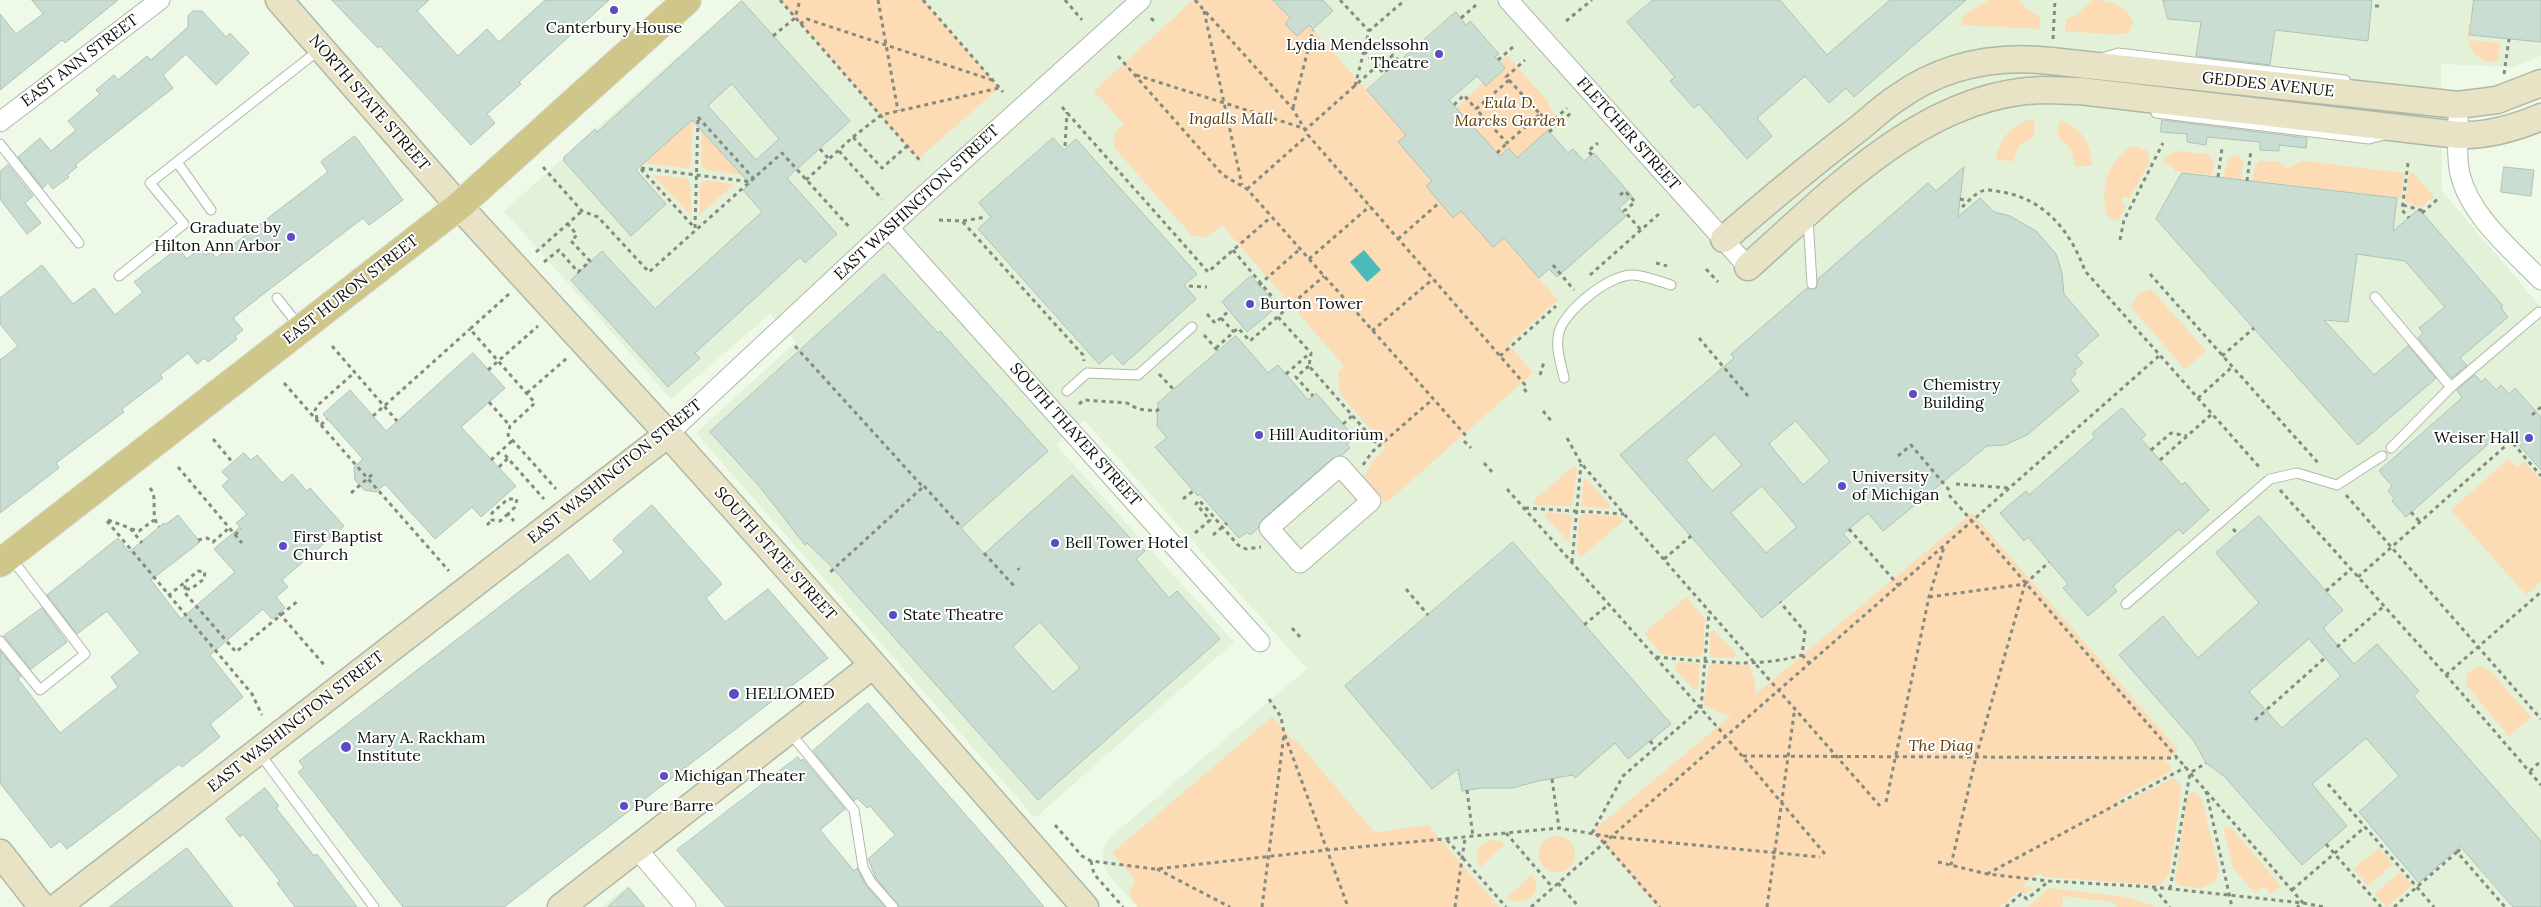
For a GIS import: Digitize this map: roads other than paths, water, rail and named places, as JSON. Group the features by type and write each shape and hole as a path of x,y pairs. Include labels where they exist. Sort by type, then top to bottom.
{"main road":[{"name":"EAST HURON STREET","path":"5,559 459,206 687,0"}],"street":[{"name":"EAST ANN STREET","path":"0,122 160,0"},
{"name":"NORTH STATE STREET","path":"279,0 459,206"},
{"name":"EAST WASHINGTON STREET","path":"57,907 668,434 889,228 1141,0"},
{"name":"FLETCHER STREET","path":"1508,0 1748,267"},
{"name":"GEDDES AVENUE","path":"1724,240 1804,170 1907,90 1941,74 1991,59 2024,58 2458,105 2497,100 2541,83"},
{"name":"GEDDES AVENUE","path":"1748,267 1867,163 1913,130 1951,112 2002,96 2041,90 2080,91 2459,135 2488,134 2538,121"},
{"path":"2458,105 2461,176 2471,200 2489,224 2541,280"},
{"name":"SOUTH STATE STREET","path":"459,206 668,434 873,664 1085,907"},
{"name":"SOUTH THAYER STREET","path":"889,228 1260,642"},
{"path":"1340,466 1371,501 1300,563 1279,539 1269,528 1340,466"},
{"path":"561,907 873,664"},
{"path":"637,849 686,907"},
{"path":"0,853 42,907"}],"lane":[{"path":"119,276 184,224 150,183 321,48"},
{"path":"2080,91 2106,104"},
{"path":"2144,111 2369,139 2404,129"},
{"path":"0,144 79,243"},
{"path":"177,162 211,210"},
{"path":"1807,215 1812,284"},
{"path":"1564,378 1558,352 1560,331 1565,320 1601,286 1611,280 1633,275 1671,285"},
{"path":"2375,297 2451,387"},
{"path":"277,298 301,329"},
{"path":"2391,448 2451,387 2539,312"},
{"path":"1067,391 1087,373 1138,374 1196,329"},
{"path":"2126,604 2270,479 2297,473 2337,485 2382,456"},
{"path":"0,641 40,690 85,654 5,559"},
{"path":"788,730 854,810 863,867 871,882 893,907"},
{"path":"258,751 374,907"}],"water":[{"path":"1364,250 1381,270 1367,282 1350,262"}],"place":[{"name":"Canterbury House","path":"614,10"},
{"name":"Lydia Mendelssohn Theatre","path":"1439,54"},
{"name":"Graduate by Hilton Ann Arbor","path":"291,237"},
{"name":"Burton Tower","path":"1250,304"},
{"name":"Chemistry Building","path":"1913,394"},
{"name":"Hill Auditorium","path":"1259,435"},
{"name":"Weiser Hall","path":"2529,438"},
{"name":"University of Michigan","path":"1842,486"},
{"name":"Bell Tower Hotel","path":"1055,543"},
{"name":"First Baptist Church","path":"283,546"},
{"name":"State Theatre","path":"893,615"},
{"name":"HELLOMED","path":"734,694"},
{"name":"Mary A. Rackham Institute","path":"346,747"},
{"name":"Michigan Theater","path":"664,776"},
{"name":"Pure Barre","path":"624,806"}],"park label":[{"name":"Eula D. Marcks Garden","path":"1510,112"},
{"name":"Ingalls Mall","path":"1231,119"},
{"name":"The Diag","path":"1941,746"}]}
